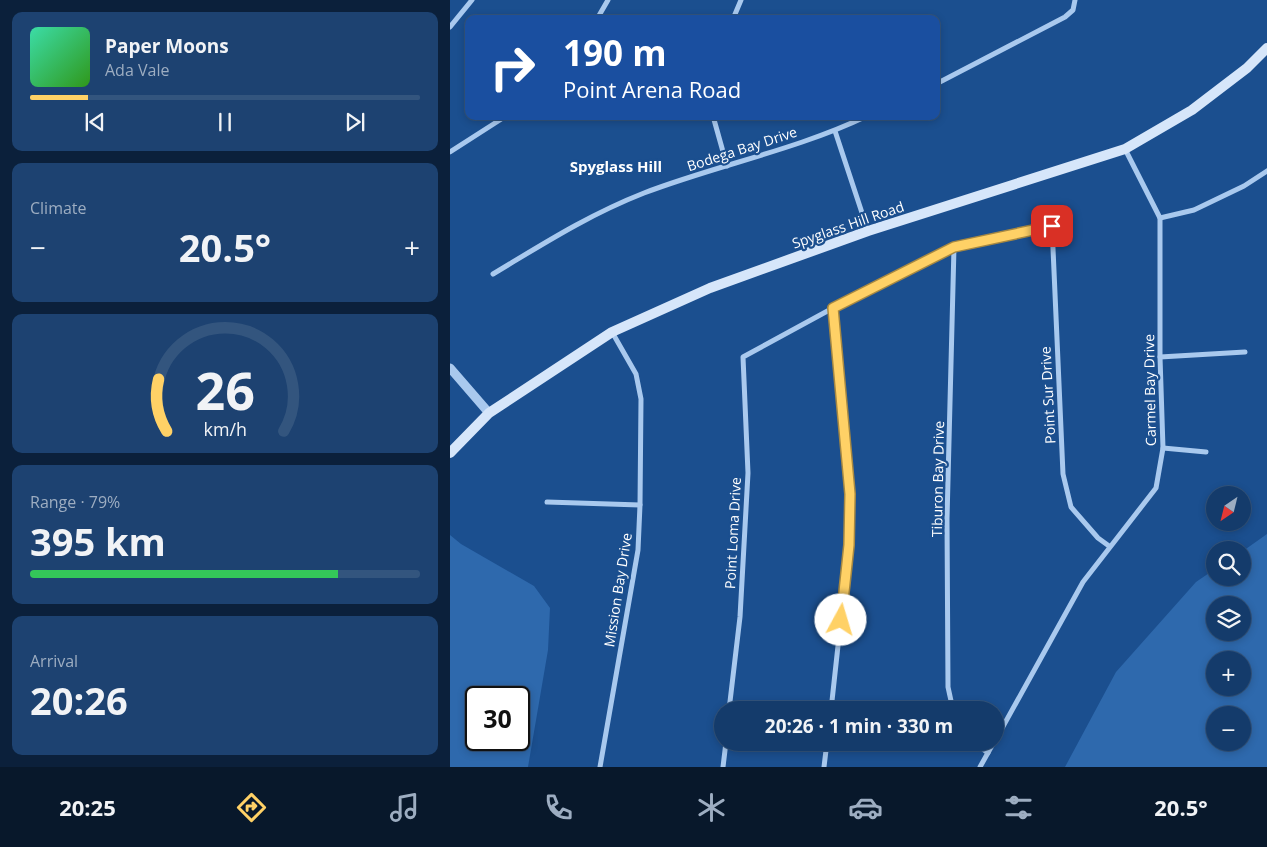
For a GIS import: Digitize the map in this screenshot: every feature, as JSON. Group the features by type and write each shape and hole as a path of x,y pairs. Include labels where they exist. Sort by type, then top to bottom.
{"main road":[{"name":"Spyglass Hill Road","path":"450,453 489,413 612,332 710,288 868,231 1125,149 1192,110 1247,68 1267,48"}],"street":[{"path":"450,27 472,0"},
{"path":"599,15 608,0"},
{"path":"735,15 741,0"},
{"path":"940,82 1065,17 1073,10 1075,0"},
{"path":"450,152 500,120"},
{"path":"715,120 727,166"},
{"name":"Bodega Bay Drive","path":"492,274 578,223 644,193 835,131 858,120"},
{"path":"835,131 868,231"},
{"name":"Carmel Bay Drive","path":"1004,726 1083,582 1109,546 1136,516 1156,488 1163,448 1160,357 1160,218 1125,149"},
{"path":"1160,218 1194,210 1244,186 1267,171"},
{"name":"Point Sur Drive","path":"954,247 1052,226 1063,474 1071,507 1098,538 1109,546"},
{"path":"832,701 849,545 850,494 833,308 954,247"},
{"name":"Tiburon Bay Drive","path":"951,701 948,687 947,519 954,247"},
{"name":"Point Loma Drive","path":"730,701 740,617 748,473 743,357 833,308"},
{"name":"Mission Bay Drive","path":"600,767 638,550 640,505 641,399 636,374 612,332"},
{"path":"1160,357 1245,352"},
{"path":"450,368 489,413"},
{"path":"1163,448 1206,452"},
{"path":"548,502 640,505"},
{"path":"723,767 725,751"},
{"path":"824,767 826,751"},
{"name":"Carmel Bay Drive","path":"980,767 988,753"}],"shaded area":[{"path":"1267,534 1267,767 1065,767 1116,672 1196,582 1206,575 1206,586 1251,586 1251,545"},
{"path":"450,535 461,544 534,586 550,608 548,650 528,767 450,767"}],"district":[{"name":"Spyglass Hill","path":"616,167"}],"route":[{"path":"841,620 849,545 850,494 833,308 954,247 1052,226"}]}
